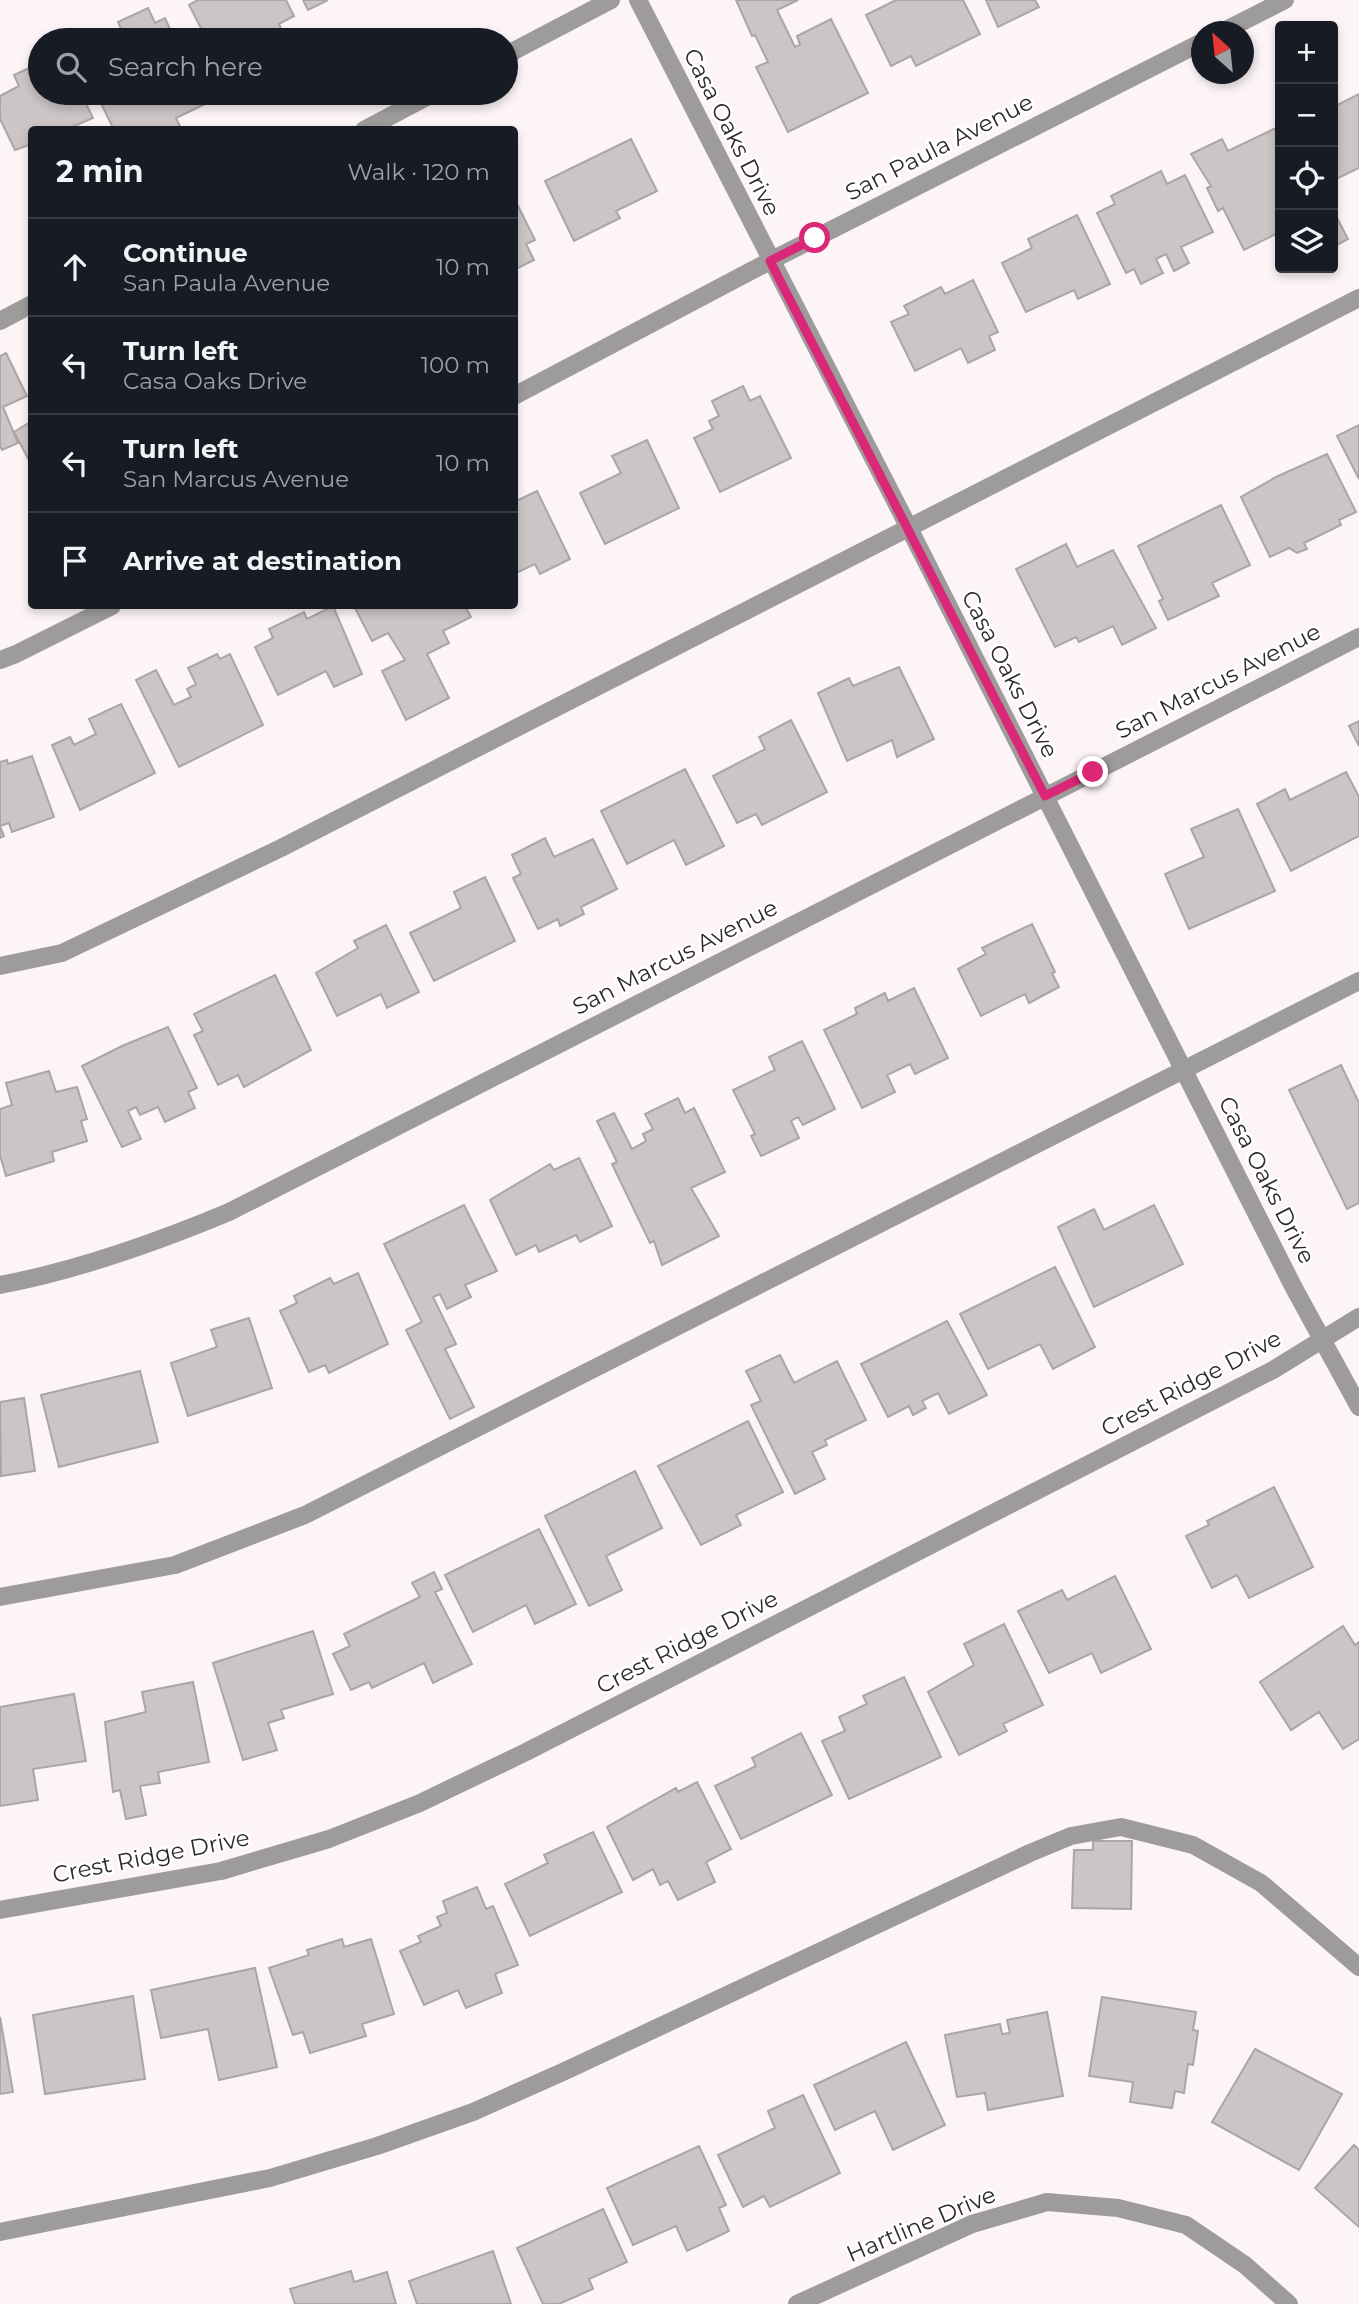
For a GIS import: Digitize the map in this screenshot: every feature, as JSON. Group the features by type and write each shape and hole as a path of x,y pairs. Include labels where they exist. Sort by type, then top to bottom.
{"street":[{"path":"518,49 611,0"},
{"name":"Casa Oaks Drive","path":"638,0 1321,1340 1359,1407"},
{"path":"1244,21 1285,0"},
{"name":"San Paula Avenue","path":"518,394 770,261 1191,48"},
{"path":"372,126 411,105"},
{"path":"0,966 61,953 269,853 1359,298"},
{"path":"0,321 28,306"},
{"path":"0,660 106,609"},
{"name":"San Marcus Avenue","path":"0,1285 48,1276 164,1239 229,1212 1359,637"},
{"path":"0,1597 175,1565 305,1515 1359,981"},
{"name":"Crest Ridge Drive","path":"0,1910 221,1871 329,1839 420,1803 526,1752 1236,1389 1359,1317"},
{"path":"0,2231 270,2178 377,2146 472,2112 1071,1836 1121,1827 1193,1845 1261,1883 1359,1967"},
{"name":"Hartline Drive","path":"797,2304 971,2224 1047,2202 1118,2208 1186,2225 1245,2265 1289,2304"}],"building":[{"path":"198,0 286,0 294,16 279,24 281,28 201,28 189,5"},
{"path":"303,0 328,0 308,10"},
{"path":"736,0 798,0 777,10 795,47 800,45 797,36 831,19 868,93 788,132 756,67 768,62 755,35 752,36"},
{"path":"896,0 963,0 980,34 916,66 911,56 891,66 866,15"},
{"path":"986,0 1035,0 1039,7 998,27"},
{"path":"148,8 155,23 165,18 170,28 121,28 118,22"},
{"path":"28,69 28,105 87,105 93,118 74,126 28,126 28,145 15,150 0,119 0,96 19,86 14,75"},
{"path":"1359,94 1359,168 1338,178 1338,147 1338,104"},
{"path":"102,105 203,105 176,118 180,126 112,126"},
{"path":"1275,128 1275,234 1244,250 1223,208 1218,211 1207,188 1211,186 1191,154 1222,139 1228,151"},
{"path":"631,139 657,191 616,211 620,218 574,241 545,181"},
{"path":"1161,171 1167,184 1185,175 1213,232 1181,247 1189,263 1174,271 1166,254 1156,259 1163,273 1141,284 1134,269 1126,273 1097,213 1115,204 1111,196"},
{"path":"518,206 535,240 526,244 534,260 518,268"},
{"path":"1077,215 1110,284 1078,299 1074,290 1026,312 1002,263 1032,248 1028,239"},
{"path":"1338,220 1348,239 1338,244"},
{"path":"973,280 998,332 989,336 995,350 968,363 961,348 915,371 891,322 909,314 904,306 941,287 945,294"},
{"path":"6,353 27,396 3,407 18,443 2,450 0,356"},
{"path":"743,386 750,401 760,396 791,458 720,492 694,438 713,429 709,421 719,416 712,401"},
{"path":"28,423 28,458 14,432"},
{"path":"1359,425 1359,479 1337,436"},
{"path":"647,440 679,508 605,544 580,493 621,473 612,456"},
{"path":"1327,454 1356,512 1339,520 1341,525 1304,543 1307,549 1297,553 1289,548 1270,557 1241,497 1276,477"},
{"path":"537,491 570,559 540,574 535,564 518,572 518,500"},
{"path":"1221,505 1250,565 1212,583 1219,596 1168,620 1159,601 1163,599 1138,546"},
{"path":"1066,544 1077,567 1113,550 1156,628 1122,645 1113,626 1079,642 1076,637 1055,647 1016,569"},
{"path":"327,609 334,609 362,674 334,687 326,671 278,695 255,647 273,638 269,629 304,612 307,619"},
{"path":"356,609 467,609 471,617 443,631 449,643 427,654 449,698 406,720 382,671 405,660 388,633 372,641"},
{"path":"217,654 220,659 230,654 263,725 179,767 136,680 156,670 174,705 191,697 187,689 196,684 188,668"},
{"path":"899,667 934,739 897,757 892,740 847,761 818,693 849,678 853,686"},
{"path":"121,704 155,773 80,810 52,745 70,737 74,745 96,734 89,719"},
{"path":"791,720 827,792 762,825 756,814 737,823 713,776 765,749 759,737"},
{"path":"1359,721 1359,746 1349,726"},
{"path":"32,756 54,817 12,832 9,823 0,826 0,762 7,760 8,764"},
{"path":"685,769 724,846 686,865 674,840 627,864 601,811"},
{"path":"1346,772 1359,797 1359,836 1291,871 1257,804 1285,789 1290,800"},
{"path":"1238,809 1275,891 1189,929 1165,874 1204,857 1191,829"},
{"path":"545,838 554,857 593,839 617,889 581,907 584,914 560,926 558,919 538,929 513,878 521,874 512,855"},
{"path":"485,877 515,941 434,981 410,933 461,908 454,892"},
{"path":"1032,924 1055,972 1052,973 1059,987 1029,1003 1025,994 981,1016 958,969 986,954 982,948"},
{"path":"386,925 419,992 387,1008 381,994 337,1016 316,973 358,948 354,941"},
{"path":"275,975 311,1050 244,1087 238,1075 218,1085 194,1035 203,1031 194,1014"},
{"path":"914,988 948,1058 915,1074 910,1064 887,1075 895,1092 862,1108 824,1030 857,1014 855,1008 885,993 888,1001"},
{"path":"168,1027 197,1088 188,1092 195,1108 165,1122 158,1107 140,1115 136,1107 128,1111 141,1139 122,1147 82,1066"},
{"path":"802,1041 835,1109 803,1125 798,1117 791,1121 799,1138 761,1156 751,1136 755,1134 733,1090 775,1070 769,1057"},
{"path":"1341,1065 1359,1103 1359,1203 1347,1209 1289,1090"},
{"path":"49,1071 56,1092 77,1087 87,1119 81,1121 87,1141 52,1152 54,1161 6,1176 0,1155 0,1109 12,1105 6,1083"},
{"path":"678,1098 685,1113 694,1108 725,1172 691,1188 719,1236 662,1265 654,1241 650,1243 612,1164 617,1162 597,1121 614,1113 632,1149 646,1141 643,1134 653,1129 645,1114"},
{"path":"579,1158 612,1226 580,1242 576,1235 539,1252 536,1245 516,1255 490,1200 550,1164 554,1170"},
{"path":"464,1205 497,1271 465,1285 471,1297 447,1309 440,1294 433,1297 456,1344 445,1349 474,1407 450,1419 406,1330 422,1322 384,1244"},
{"path":"1154,1205 1183,1264 1094,1307 1058,1227 1094,1209 1104,1230"},
{"path":"1055,1267 1095,1347 1053,1369 1040,1344 988,1369 960,1314"},
{"path":"358,1273 388,1344 329,1373 325,1365 309,1372 280,1311 297,1303 294,1296 330,1278 334,1284"},
{"path":"249,1318 272,1388 188,1416 171,1363 217,1347 211,1330"},
{"path":"947,1321 987,1395 949,1414 938,1393 922,1401 926,1408 913,1415 909,1406 888,1417 861,1364"},
{"path":"780,1355 794,1383 837,1361 866,1420 825,1440 827,1445 812,1452 825,1479 795,1494 751,1405 761,1401 746,1371"},
{"path":"140,1371 158,1442 59,1467 41,1395"},
{"path":"24,1398 35,1471 1,1476 0,1402"},
{"path":"748,1421 783,1492 736,1515 741,1525 701,1545 658,1466"},
{"path":"635,1471 662,1528 606,1556 622,1590 589,1606 545,1516"},
{"path":"1274,1487 1313,1567 1249,1598 1237,1575 1212,1588 1186,1536 1209,1525 1207,1521"},
{"path":"539,1529 576,1604 535,1624 526,1605 473,1632 445,1575"},
{"path":"434,1572 442,1589 435,1592 472,1664 433,1683 424,1663 372,1688 369,1682 351,1690 333,1654 350,1646 344,1634 420,1597 412,1583"},
{"path":"1115,1576 1151,1649 1101,1673 1092,1653 1049,1673 1018,1611 1062,1590 1067,1600"},
{"path":"1004,1624 1043,1705 1003,1724 1007,1731 959,1755 928,1692 974,1665 964,1644"},
{"path":"1343,1626 1355,1645 1359,1642 1359,1739 1343,1749 1319,1712 1291,1730 1260,1682"},
{"path":"313,1631 333,1694 281,1710 284,1718 268,1723 277,1750 243,1760 213,1663"},
{"path":"904,1677 941,1757 849,1799 822,1741 845,1731 839,1717 867,1704 863,1696"},
{"path":"193,1682 209,1762 158,1772 160,1783 140,1786 146,1815 126,1819 120,1790 113,1792 105,1722 146,1712 142,1692"},
{"path":"74,1694 86,1761 33,1769 38,1800 0,1806 0,1707"},
{"path":"801,1733 832,1795 741,1839 715,1786 756,1766 752,1758"},
{"path":"697,1782 731,1849 706,1862 715,1882 678,1900 668,1881 660,1885 653,1869 633,1880 607,1827 676,1788 678,1792"},
{"path":"593,1832 622,1892 530,1936 505,1884 548,1863 544,1855"},
{"path":"1093,1841 1132,1841 1131,1909 1072,1908 1074,1850 1093,1850"},
{"path":"477,1887 486,1909 493,1906 518,1965 495,1974 502,1993 466,2008 458,1990 424,2005 400,1951 421,1942 418,1936 441,1926 437,1917 447,1913 443,1901"},
{"path":"342,1939 344,1947 371,1939 394,2014 362,2024 366,2036 310,2053 303,2032 293,2035 269,1968 309,1955 307,1950"},
{"path":"255,1968 277,2067 219,2080 208,2029 161,2038 151,1990"},
{"path":"133,1996 145,2079 45,2094 33,2015"},
{"path":"1102,1997 1196,2012 1193,2030 1198,2031 1193,2065 1188,2064 1184,2093 1175,2091 1172,2108 1130,2102 1133,2082 1089,2076"},
{"path":"1047,2012 1063,2096 988,2110 985,2093 957,2097 945,2035 1000,2024 1002,2034 1010,2033 1007,2020"},
{"path":"0,2017 13,2092 0,2094"},
{"path":"906,2042 945,2125 893,2150 875,2111 835,2130 814,2085"},
{"path":"1255,2049 1342,2094 1299,2170 1212,2122"},
{"path":"803,2095 840,2173 770,2207 764,2196 743,2207 718,2155 775,2128 768,2111"},
{"path":"1354,2145 1359,2150 1359,2227 1315,2188"},
{"path":"699,2146 726,2205 719,2208 729,2231 687,2251 676,2226 633,2245 607,2188"},
{"path":"603,2209 627,2262 589,2279 593,2289 559,2304 543,2304 517,2248"},
{"path":"493,2251 511,2304 417,2304 409,2281"},
{"path":"351,2271 354,2282 387,2272 396,2304 295,2304 290,2289"}],"route":[{"path":"815,238 770,261 1045,796 1093,772"}]}
